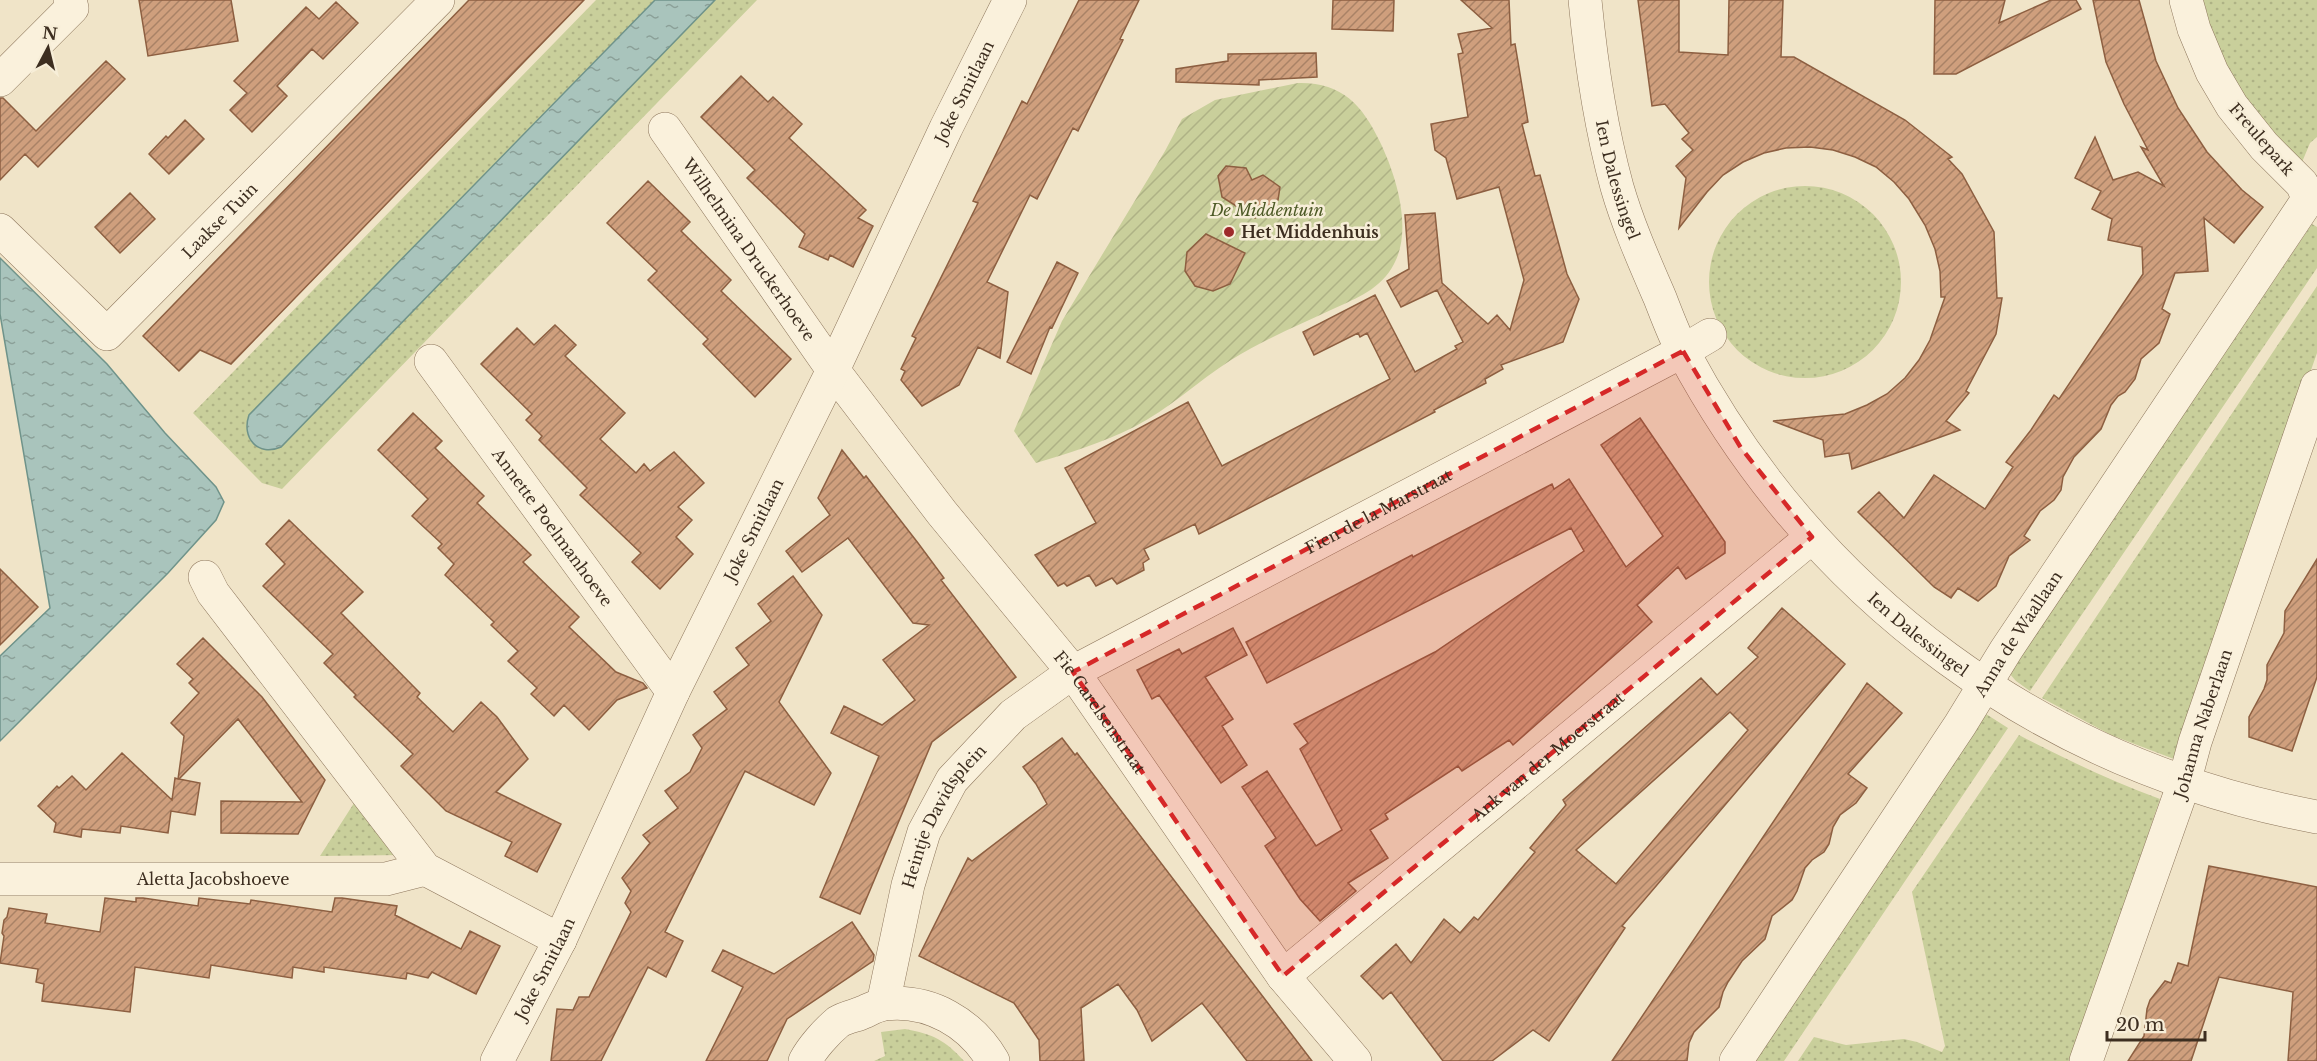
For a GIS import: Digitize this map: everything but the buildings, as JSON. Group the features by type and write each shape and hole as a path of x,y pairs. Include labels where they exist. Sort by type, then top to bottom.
{"street":[{"path":"0,80 72,8 70,0"},
{"name":"Laakse Tuin","path":"0,230 107,334 438,0"},
{"name":"Joke Smitlaan","path":"497,1061 560,940 673,692 833,370 946,128 1010,0"},
{"name":"Ien Dalessingel","path":"1585,0 1590,59 1604,136 1635,242 1696,343 1741,448 1812,537 1865,591 1923,641 1986,686 2034,715 2098,749 2184,783 2269,808 2317,817"},
{"name":"Freulepark","path":"2186,0 2194,29 2232,106 2264,146 2294,175 2306,193 2307,201 2302,211"},
{"name":"Wilhelmina Druckerhoeve","path":"665,129 833,370"},
{"name":"Anna de Waallaan","path":"1736,1061 1986,686 2013,640 2302,211"},
{"name":"Fien de la Marstraat","path":"1073,672 1696,343"},
{"name":"Annette Poelmanhoeve","path":"431,361 673,692"},
{"name":"Fie Carelsenstraat","path":"833,370 942,513 1073,672 1283,976 1355,1061"},
{"name":"Johanna Naberlaan","path":"2086,1061 2184,783 2195,742 2317,386"},
{"name":"Ank van der Moerstraat","path":"1283,976 1812,537"},
{"path":"205,577 213,593 425,869 560,940"},
{"name":"Heintje Davidsplein","path":"883,1004 908,885 924,832 952,780 1013,715 1073,672"},
{"name":"Aletta Jacobshoeve","path":"0,879 386,879 425,869"},
{"path":"805,1061 810,1052 839,1022 883,1004 919,1005 955,1019 985,1047 993,1061"}],"highlighted area":[{"path":"1683,351 1741,448 1812,537 1283,976 1073,672"}],"green space":[{"path":"596,0 655,0 249,415 281,447 715,0 757,0 282,489 262,483 193,413"},
{"path":"2197,0 2317,0 2317,137 2310,143 2300,167 2246,109"},
{"name":"De Middentuin","path":"1298,83 1326,86 1348,98 1366,117 1380,142 1392,170 1402,219 1400,250 1389,273 1359,297 1268,339 1231,360 1159,412 1134,427 1098,443 1036,463 1014,431 1062,321 1182,119 1215,100"},
{"path":"1805,186 1842,193 1873,214 1894,245 1901,282 1894,319 1873,350 1842,371 1805,378 1768,371 1737,350 1716,319 1709,282 1716,245 1737,214 1768,193"},
{"path":"2312,224 2317,227 2317,268 2030,691 2009,673"},
{"path":"2317,286 2317,353 2174,759 2111,735 2042,698"},
{"path":"1986,714 2008,728 1784,1061 1752,1061"},
{"path":"2019,735 2088,769 2160,799 2071,1061 1798,1061 1814,1037 1846,1045 1904,1039 1942,1052 1945,1046 1912,892"},
{"path":"356,800 404,855 320,856"},
{"path":"905,1029 938,1039 964,1061 874,1061 885,1056 881,1032"}],"water":[{"path":"655,0 715,0 281,447 265,449 253,443 247,431 249,415"},
{"path":"0,258 107,364 165,433 216,487 224,502 216,520 168,573 0,741 0,656 50,608 0,314"}],"place":[{"name":"Het Middenhuis","path":"1229,232"}]}
